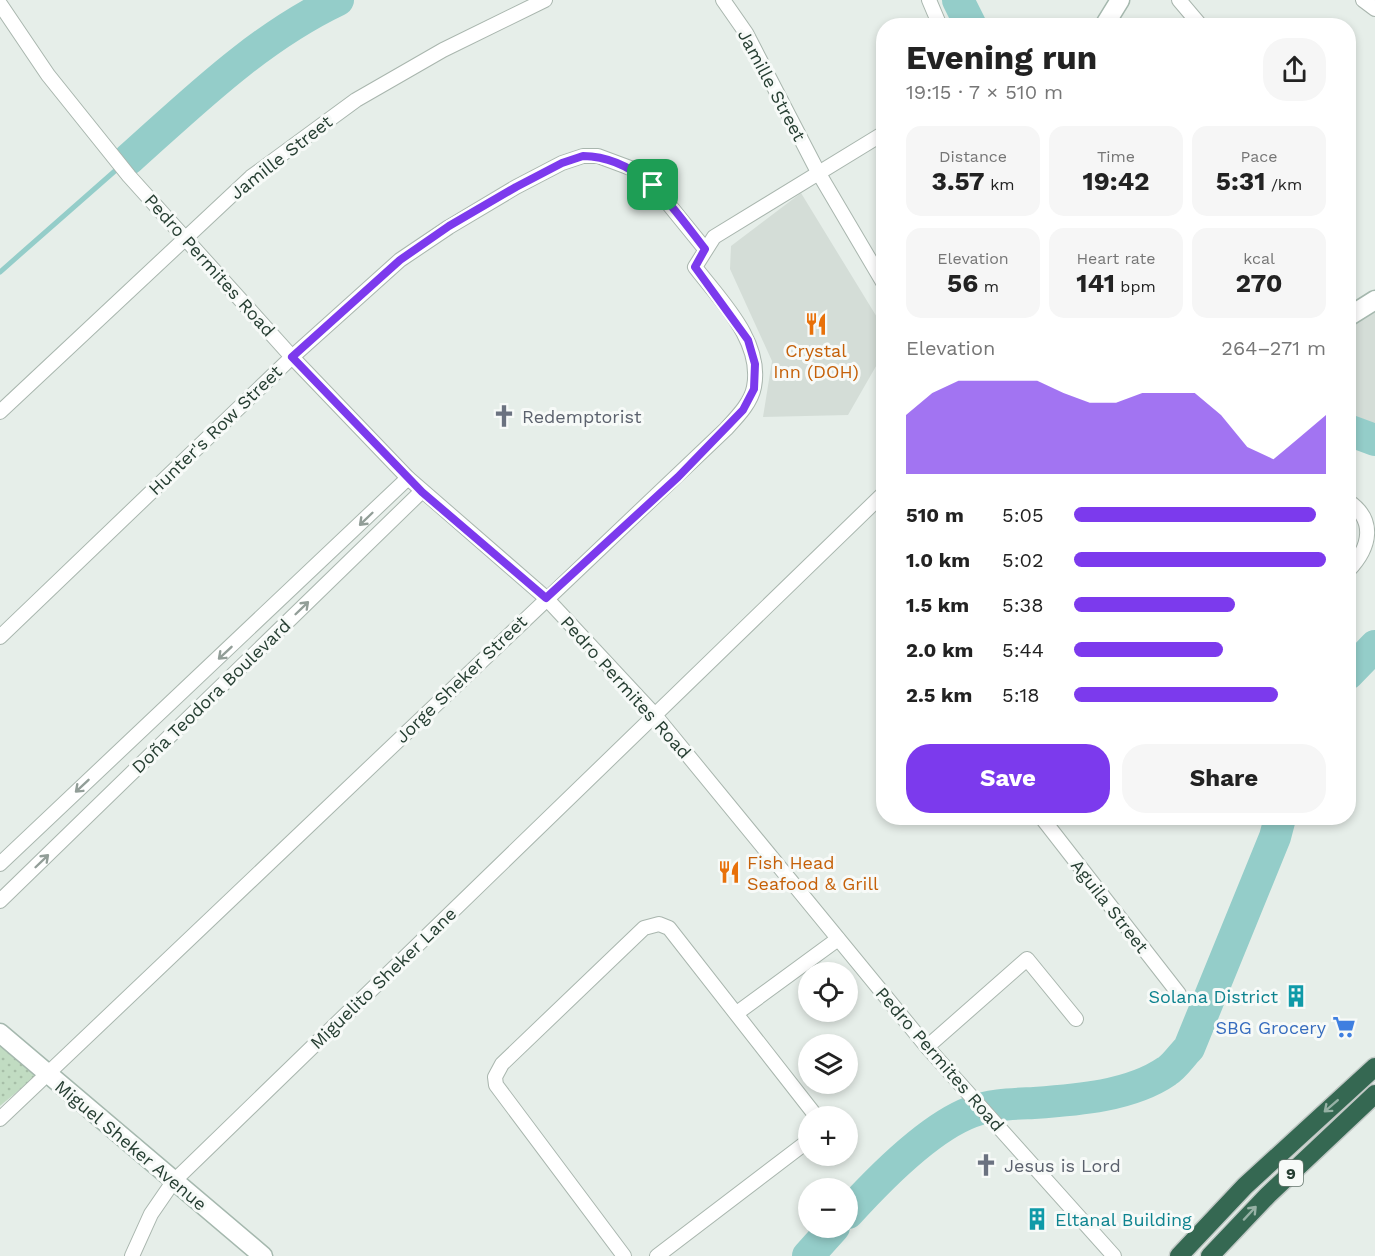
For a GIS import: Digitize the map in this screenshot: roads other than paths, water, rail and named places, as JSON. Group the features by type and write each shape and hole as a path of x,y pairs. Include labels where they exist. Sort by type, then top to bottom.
{"highway":[{"name":"9","path":"1179,1256 1245,1186 1375,1067"},
{"name":"9","path":"1210,1256 1268,1195 1373,1099"}],"street":[{"name":"Jamille Street","path":"0,412 251,177 356,100 443,50 545,0"},
{"name":"Jamille Street","path":"723,0 766,69 818,172 876,270"},
{"path":"929,0 937,18"},
{"path":"1109,18 1120,0"},
{"path":"1179,0 1194,18"},
{"path":"1363,0 1375,9"},
{"name":"Pedro Permites Road","path":"0,4 48,75 129,176 292,357 408,478 546,598 654,714 927,1047 1114,1256"},
{"path":"705,249 714,237 876,139"},
{"name":"Hunter's Row Street","path":"0,637 292,357 400,260 439,233 562,163 583,156 598,156 633,169 653,185 705,249"},
{"name":"Jorge Sheker Street","path":"0,1119 546,598 686,469 743,410 754,389 755,364 748,340 695,267 705,249"},
{"path":"1356,312 1375,300"},
{"name":"Doña Teodora Boulevard","path":"0,864 408,478"},
{"name":"Doña Teodora Boulevard","path":"0,901 422,492"},
{"name":"Miguelito Sheker Lane","path":"132,1256 151,1214 173,1182 876,501"},
{"path":"1356,504 1365,508 1374,520 1373,537 1367,551 1356,562"},
{"name":"Aguila Street","path":"1047,825 1179,994"},
{"path":"624,1256 496,1085 495,1077 502,1064 644,928 654,924 669,928 808,1106"},
{"path":"737,1013 838,939"},
{"path":"927,1047 1027,959 1076,1019"},
{"name":"Miguel Sheker Avenue","path":"0,1033 263,1256"},
{"path":"1355,1085 1373,1099"},
{"path":"657,1256 798,1149"}],"waterway":[{"path":"129,159 203,93 254,52 309,15 338,0"},
{"path":"958,0 967,18"},
{"path":"0,272 116,170"},
{"path":"1356,433 1375,440"},
{"path":"1356,666 1375,646"},
{"path":"858,1203 922,1142 938,1130 971,1112 986,1107 1103,1095 1137,1086 1173,1066 1189,1048 1278,825"},
{"path":"808,1256 824,1238"}],"place":[{"name":"Crystal Inn (DOH)","path":"816,324"},
{"name":"Redemptorist","path":"504,416"},
{"name":"Fish Head Seafood & Grill","path":"729,872"},
{"name":"Solana District","path":"1296,996"},
{"name":"SBG Grocery","path":"1344,1027"},
{"name":"Jesus is Lord","path":"986,1165"},
{"name":"Eltanal Building","path":"1037,1219"}]}
